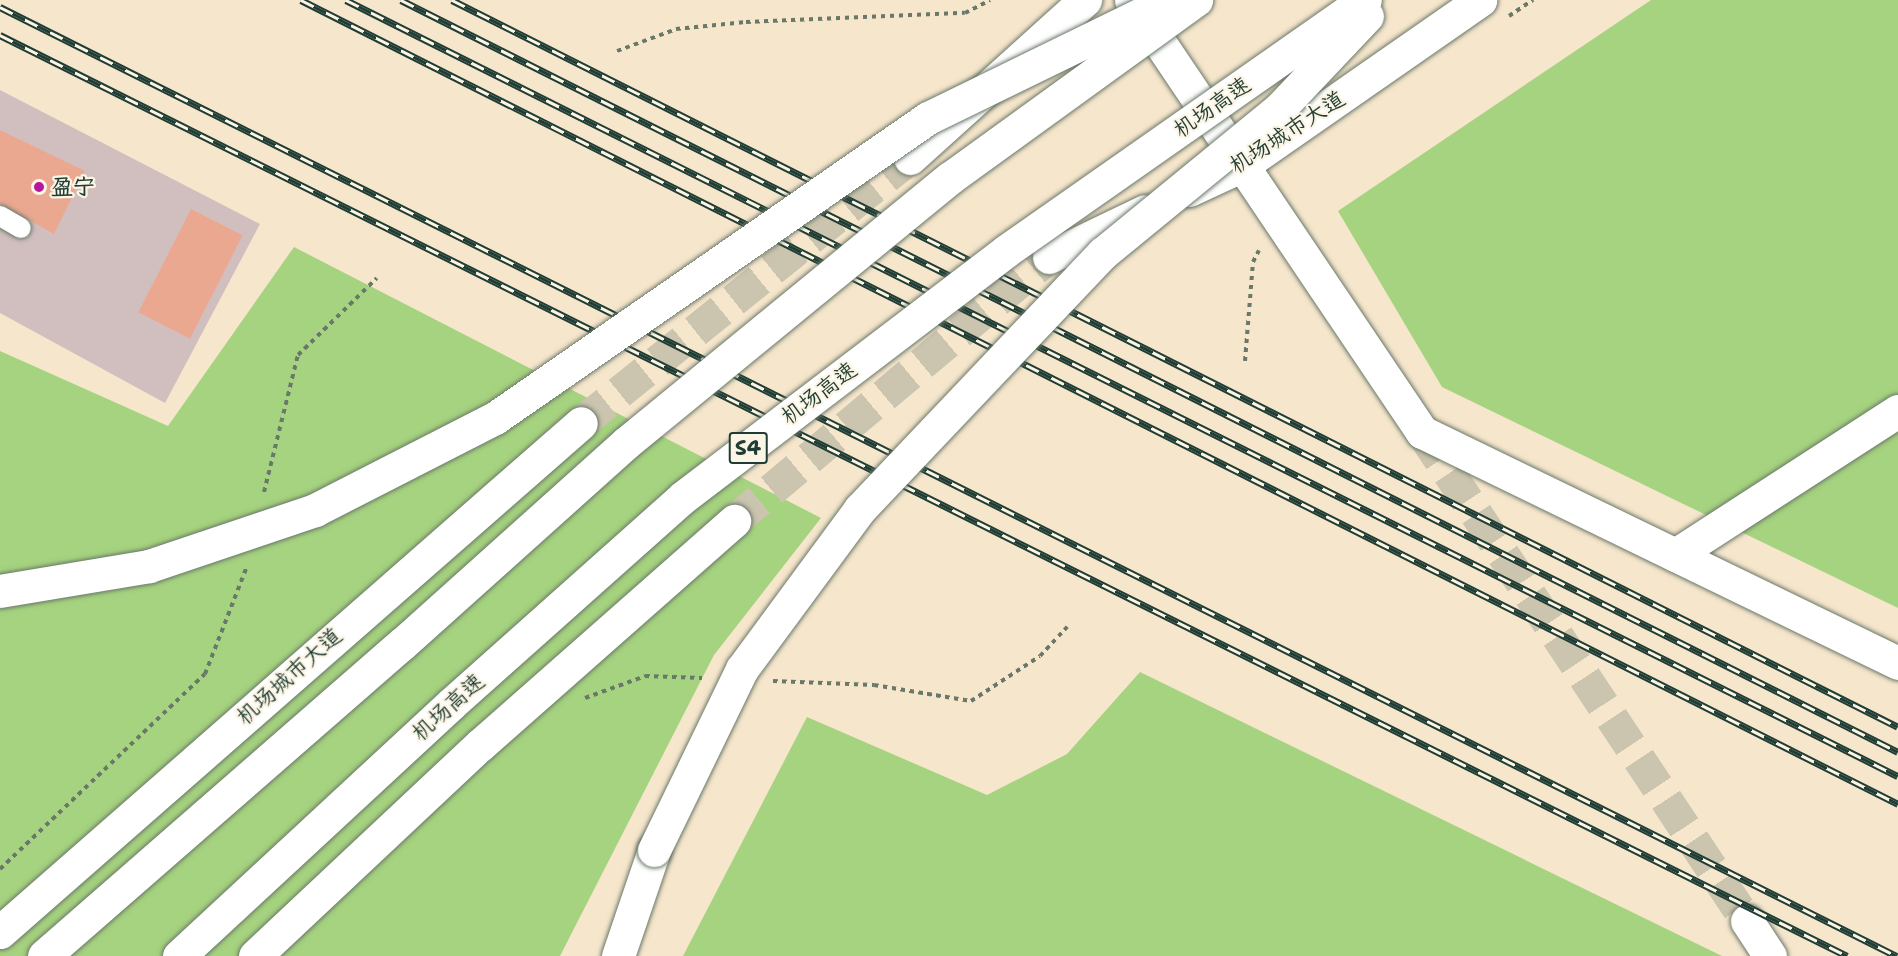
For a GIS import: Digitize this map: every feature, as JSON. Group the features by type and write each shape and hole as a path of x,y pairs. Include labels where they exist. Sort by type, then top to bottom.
{"main road":[{"path":"910,158 1084,0"},
{"path":"1131,0 1422,432 1898,663"},
{"path":"0,591 149,566 315,510 495,418 928,118 1170,0"},
{"path":"44,956 402,644 626,443 950,178 1196,0"},
{"name":"机场高速","path":"179,956 451,704 682,498 1005,251 1365,0"},
{"path":"618,956 654,850 742,669 860,509 1103,253 1279,109 1382,0"},
{"name":"机场城市大道","path":"1049,257 1243,165 1491,10"},
{"path":"1675,555 1898,411"},
{"name":"机场城市大道","path":"0,932 581,423"},
{"path":"255,956 480,746 734,521"},
{"path":"1747,921 1770,956"}],"lane":[{"path":"0,216 21,228"}],"path":[{"path":"617,51 676,29 746,22 965,13 990,0"},
{"path":"1491,10 1533,0"},
{"path":"1245,361 1253,262 1276,215"},
{"path":"262,501 298,355 377,278"},
{"path":"0,869 205,674 248,557"},
{"path":"771,681 874,685 971,701 1040,656 1067,627"},
{"path":"573,702 645,676 714,679"}],"shaded area":[{"path":"0,90 260,224 165,403 0,313"}],"green space":[{"path":"1651,0 1898,0 1898,608 1442,387 1338,211"},
{"path":"294,247 821,518 714,655 560,956 0,956 0,351 168,426"},
{"path":"1140,672 1722,956 683,956 807,717 987,795 1067,754"}],"building":[{"name":"盈宁","path":"0,130 85,171 54,234 0,204"},
{"path":"191,209 243,235 190,339 138,312"}],"tunnel":[{"path":"581,423 910,158"},
{"path":"734,521 1049,257"},
{"path":"1422,432 1747,921"}],"railway":[{"path":"301,0 1898,804"},
{"path":"346,0 1898,776"},
{"path":"401,0 1898,752"},
{"path":"452,0 1898,727"},
{"path":"0,7 1897,956"},
{"path":"0,35 1847,956"}],"place":[{"name":"盈宁","path":"39,187"}]}
